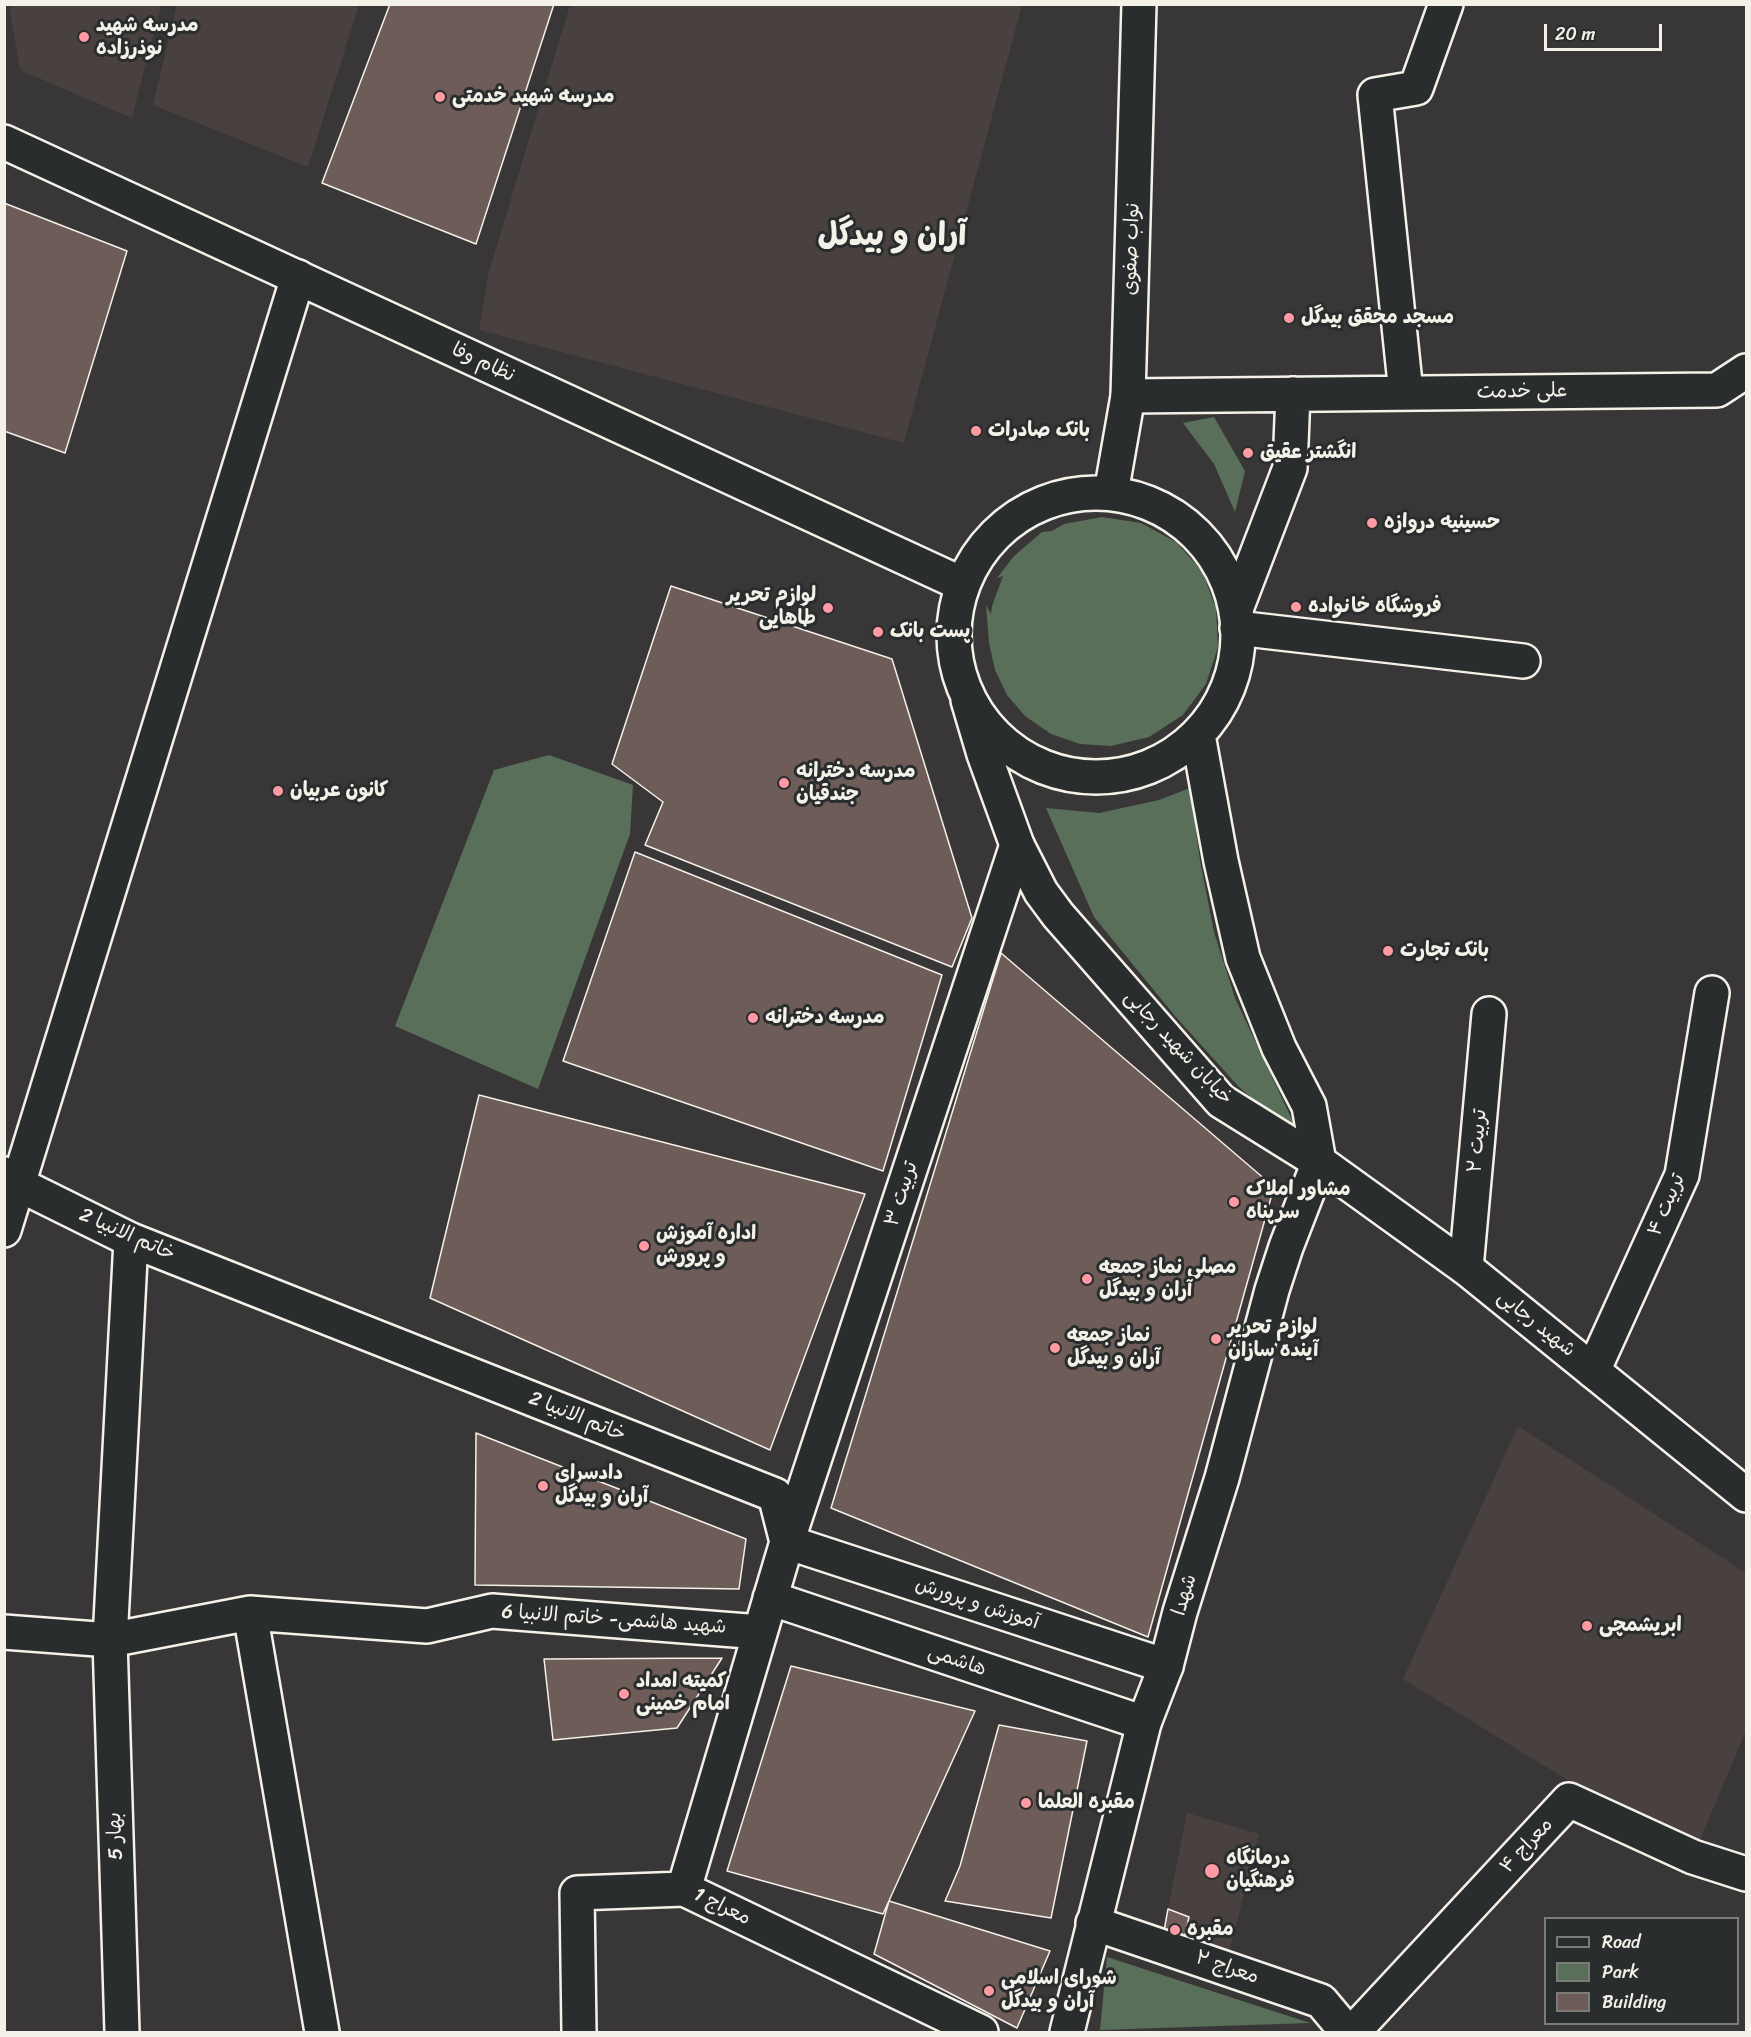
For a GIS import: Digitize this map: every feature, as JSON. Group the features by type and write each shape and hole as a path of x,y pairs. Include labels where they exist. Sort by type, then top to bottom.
{"street":[{"name":"نواب صفوی","path":"1111,493 1128,396 1139,4"},
{"path":"1406,393 1375,95 1416,88 1446,4"},
{"name":"نظام وفا","path":"4,142 962,584"},
{"path":"4,1230 12,1179 298,277"},
{"name":"علی خدمت","path":"1128,396 1717,390 1746,371"},
{"path":"1237,618 1290,468 1293,394"},
{"path":"1111,493 1146,501 1179,519 1206,543 1225,574 1237,618 1238,654 1225,698 1198,735 1162,762 1119,777 1074,776 1031,763 994,737 968,700 955,662 953,622 962,584 986,543 1021,513 1064,496 1111,493"},
{"path":"1237,618 1524,661"},
{"name":"خیابان شهید رجایی","path":"968,700 984,753 1017,845 1041,892 1058,915 1221,1101 1319,1162"},
{"path":"1198,735 1221,861 1243,958 1279,1048 1309,1106 1319,1162"},
{"name":"تربیت ۳","path":"787,1542 1017,845"},
{"name":"تربیت ۴","path":"1593,1371 1682,1174 1712,993"},
{"name":"تربیت ۲","path":"1466,1268 1489,1014"},
{"name":"شهید رجایی","path":"1319,1162 1466,1268 1746,1495"},
{"name":"شهدا","path":"1067,2032 1144,1723 1166,1666 1180,1612 1222,1478 1272,1290 1319,1162"},
{"name":"خاتم الانبیا 2","path":"12,1179 131,1240 775,1495 787,1542"},
{"name":"بهار 5","path":"122,2032 110,1640 131,1240"},
{"path":"684,1889 787,1542"},
{"name":"آموزش و پرورش","path":"787,1542 1166,1666"},
{"name":"هاشمی","path":"770,1598 1144,1723"},
{"name":"شهید هاشمی- خاتم الانبیا 6","path":"4,1632 110,1640 250,1613 427,1626 492,1611 760,1632"},
{"path":"250,1613 322,2032"},
{"name":"معراج ۴","path":"1353,2032 1569,1800 1693,1857 1746,1874"},
{"name":"معراج 1","path":"579,2032 577,1893 684,1889 981,2032"},
{"name":"معراج ۲","path":"1094,1923 1321,2001 1347,2032"}],"shaded area":[{"path":"177,4 359,5 308,167 153,105"},
{"name":"مدرسه شهید نوذرزاده","path":"9,5 161,5 132,118 20,70"},
{"path":"570,5 1022,5 904,443 479,330 489,271"},
{"name":"ابریشمچی","path":"1518,1426 1746,1573 1746,1730 1693,1857 1403,1679"},
{"name":"درمانگاه فرهنگیان","path":"1187,1813 1259,1834 1226,1965 1182,1949 1189,1917 1168,1909"}],"green space":[{"path":"1214,417 1245,471 1235,512 1214,464 1183,423"},
{"path":"1102,517 1141,523 1176,542 1202,571 1216,608 1218,647 1206,684 1183,715 1149,737 1111,746 1080,744 1051,734 1025,716 1007,695 995,670 989,643 986,605 991,614 1003,576 997,578 1014,556 1042,532 1052,531 1064,524"},
{"path":"549,755 633,785 630,834 538,1089 395,1026 494,770"},
{"path":"1190,788 1200,860 1214,932 1235,998 1303,1143 1239,1087 1175,1016 1094,917 1046,808 1099,813 1159,800"},
{"path":"1107,1957 1310,2023 1100,2030"}],"building":[{"name":"مدرسه شهید خدمتی","path":"390,4 554,4 476,244 322,183"},
{"path":"4,203 127,251 65,453 4,431"},
{"name":"مدرسه دخترانه جندقیان","path":"671,586 892,659 972,918 952,967 645,845 663,802 612,764"},
{"name":"مدرسه دخترانه","path":"635,852 942,975 883,1171 563,1061"},
{"name":"نماز جمعه آران و بیدگل","path":"1001,953 1274,1187 1148,1637 831,1508"},
{"name":"اداره آموزش و پرورش","path":"479,1095 865,1194 770,1450 430,1298"},
{"name":"دادسرای آران و بیدگل","path":"476,1433 746,1539 739,1589 475,1585"},
{"name":"کمیته امداد امام خمینی","path":"722,1658 677,1728 553,1740 544,1659"},
{"path":"791,1666 975,1711 883,1914 727,1871"},
{"name":"مقبره العلما","path":"999,1725 1087,1741 1051,1918 945,1901 960,1866"},
{"name":"شورای اسلامی آران و بیدگل","path":"889,1901 1050,1951 1017,2028 874,1954"},
{"name":"مقبره","path":"1168,1909 1189,1917 1182,1949 1162,1942"}],"place":[{"name":"مدرسه شهید نوذرزاده","path":"84,37"},
{"name":"مدرسه شهید خدمتی","path":"440,97"},
{"name":"مسجد محقق بیدگل","path":"1289,318"},
{"name":"بانک صادرات","path":"976,431"},
{"name":"انگشتر عقیق","path":"1248,453"},
{"name":"حسینیه دروازه","path":"1372,523"},
{"name":"فروشگاه خانواده","path":"1296,607"},
{"name":"لوازم تحریر طاهایی","path":"828,608"},
{"name":"پست بانک","path":"878,632"},
{"name":"مدرسه دخترانه جندقیان","path":"784,783"},
{"name":"کانون عربیان","path":"278,791"},
{"name":"بانک تجارت","path":"1388,951"},
{"name":"مدرسه دخترانه","path":"753,1018"},
{"name":"مشاور املاک سرپناه","path":"1234,1202"},
{"name":"اداره آموزش و پرورش","path":"644,1246"},
{"name":"مصلی نماز جمعه آران و بیدگل","path":"1087,1279"},
{"name":"لوازم تحریر آینده سازان","path":"1216,1339"},
{"name":"نماز جمعه آران و بیدگل","path":"1055,1348"},
{"name":"دادسرای آران و بیدگل","path":"543,1486"},
{"name":"ابریشمچی","path":"1587,1626"},
{"name":"کمیته امداد امام خمینی","path":"624,1694"},
{"name":"مقبره العلما","path":"1026,1803"},
{"name":"درمانگاه فرهنگیان","path":"1212,1871"},
{"name":"مقبره","path":"1175,1930"},
{"name":"شورای اسلامی آران و بیدگل","path":"989,1991"}],"district":[{"name":"آران و بیدگل","path":"892,237"}]}
